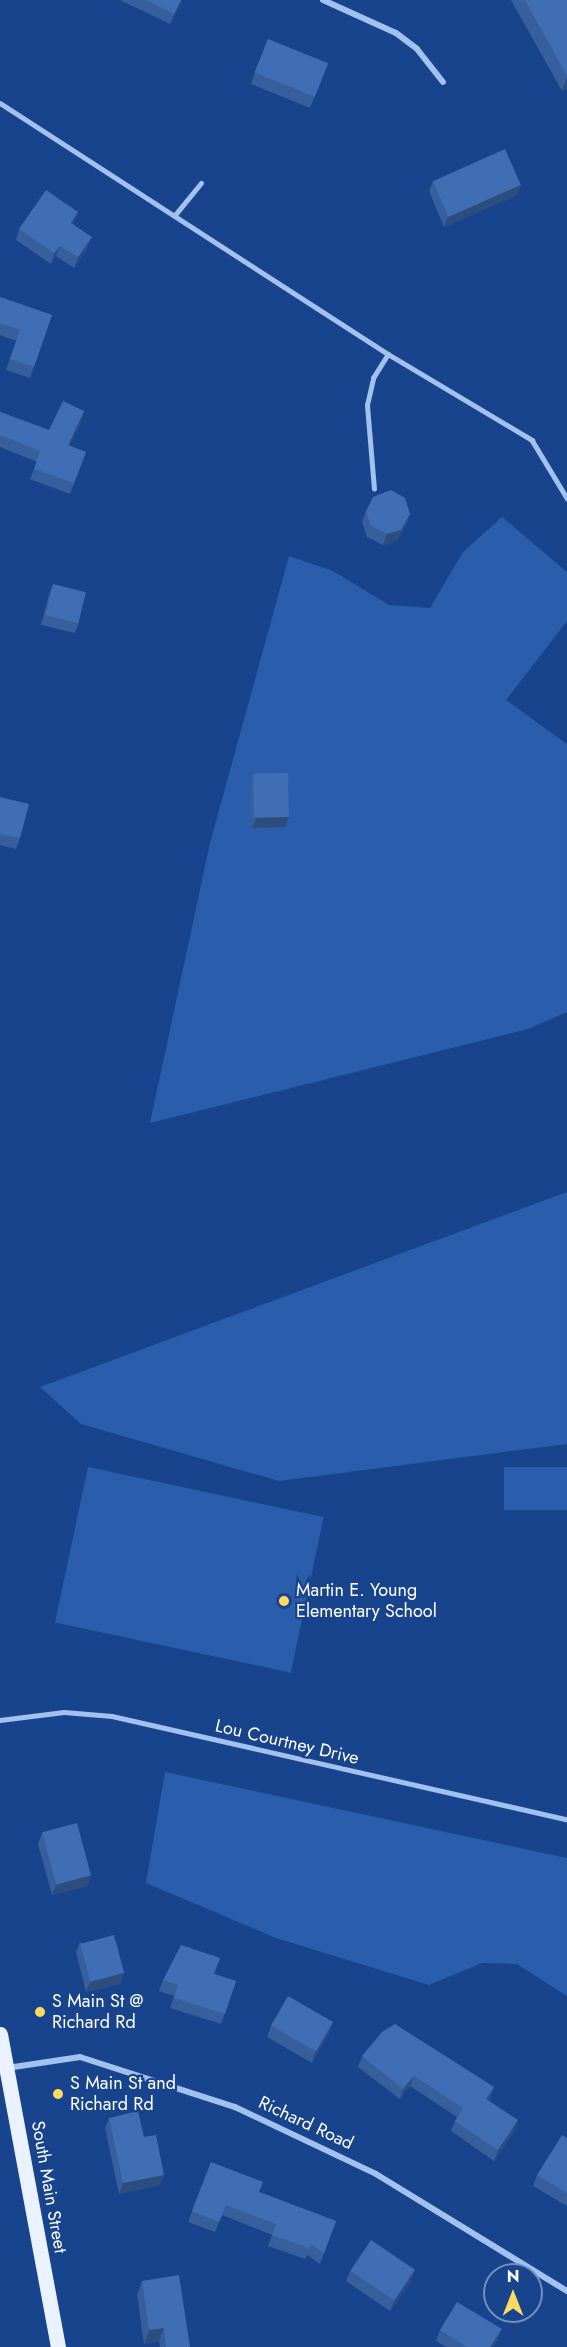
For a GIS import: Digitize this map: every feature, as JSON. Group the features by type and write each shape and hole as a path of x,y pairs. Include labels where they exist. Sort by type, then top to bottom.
{"main road":[{"name":"South Main Street","path":"0,2034 58,2347"}],"street":[{"path":"323,0 396,33 417,49 443,82"},
{"name":"Richard Road","path":"7,2068 80,2057 235,2107 376,2174 567,2291"}],"lane":[{"path":"0,103 387,354 532,440 567,498"},
{"path":"175,215 201,183"},
{"path":"374,489 367,405 373,378 387,354"},
{"name":"Lou Courtney Drive","path":"0,1720 64,1712 112,1716 567,1819"}],"shaded area":[{"path":"502,517 567,572 567,621 506,700 567,744 567,1012 528,1029 150,1123 210,843 289,556 333,571 389,605 430,608 463,552"},
{"path":"567,1192 567,1444 279,1481 81,1424 40,1387"},
{"path":"88,1467 324,1517 291,1673 55,1623"},
{"path":"504,1467 567,1467 567,1510 504,1510"},
{"path":"165,1772 567,1858 567,1996 517,1964 482,1963 429,1985 276,1938 146,1883"}],"building":[{"path":"146,0 181,0 174,14"},
{"path":"525,0 567,0 567,76"},
{"path":"268,39 328,63 315,97 255,72"},
{"path":"505,149 521,185 449,217 433,181"},
{"path":"46,190 78,212 71,223 92,237 78,257 60,246 54,253 19,229"},
{"path":"0,297 52,315 34,367 10,359 20,330 0,323"},
{"path":"63,401 84,411 68,445 86,452 74,483 34,469 40,451 0,435 0,412 49,430"},
{"path":"391,490 405,498 410,514 401,530 387,534 371,526 366,511 373,497"},
{"path":"53,584 86,592 78,623 45,615"},
{"path":"288,773 289,817 254,818 253,774"},
{"path":"0,797 29,804 20,838 0,834"},
{"path":"77,1823 91,1875 56,1884 42,1832"},
{"path":"114,1935 124,1973 90,1982 80,1944"},
{"path":"181,1945 220,1958 214,1974 236,1981 225,2014 174,1998 178,1985 163,1980"},
{"path":"288,1996 333,2022 316,2051 271,2025"},
{"path":"395,2024 494,2087 486,2099 518,2120 498,2150 455,2121 463,2108 414,2076 403,2089 362,2056 382,2032"},
{"path":"138,2111 144,2137 156,2135 164,2175 123,2183 109,2118"},
{"path":"562,2135 567,2138 567,2193 537,2175"},
{"path":"211,2162 263,2182 259,2192 336,2221 324,2253 311,2244 309,2248 272,2235 276,2224 226,2205 219,2222 192,2211"},
{"path":"371,2240 415,2270 394,2300 350,2271"},
{"path":"179,2275 190,2347 166,2347 164,2328 149,2330 142,2281"},
{"path":"457,2302 483,2318 483,2323 492,2323 502,2329 490,2347 467,2347 440,2330"}],"place":[{"name":"Martin E. Young Elementary School","path":"284,1601"},
{"name":"S Main St @ Richard Rd","path":"40,2012"},
{"name":"S Main St and Richard Rd","path":"58,2094"}]}
